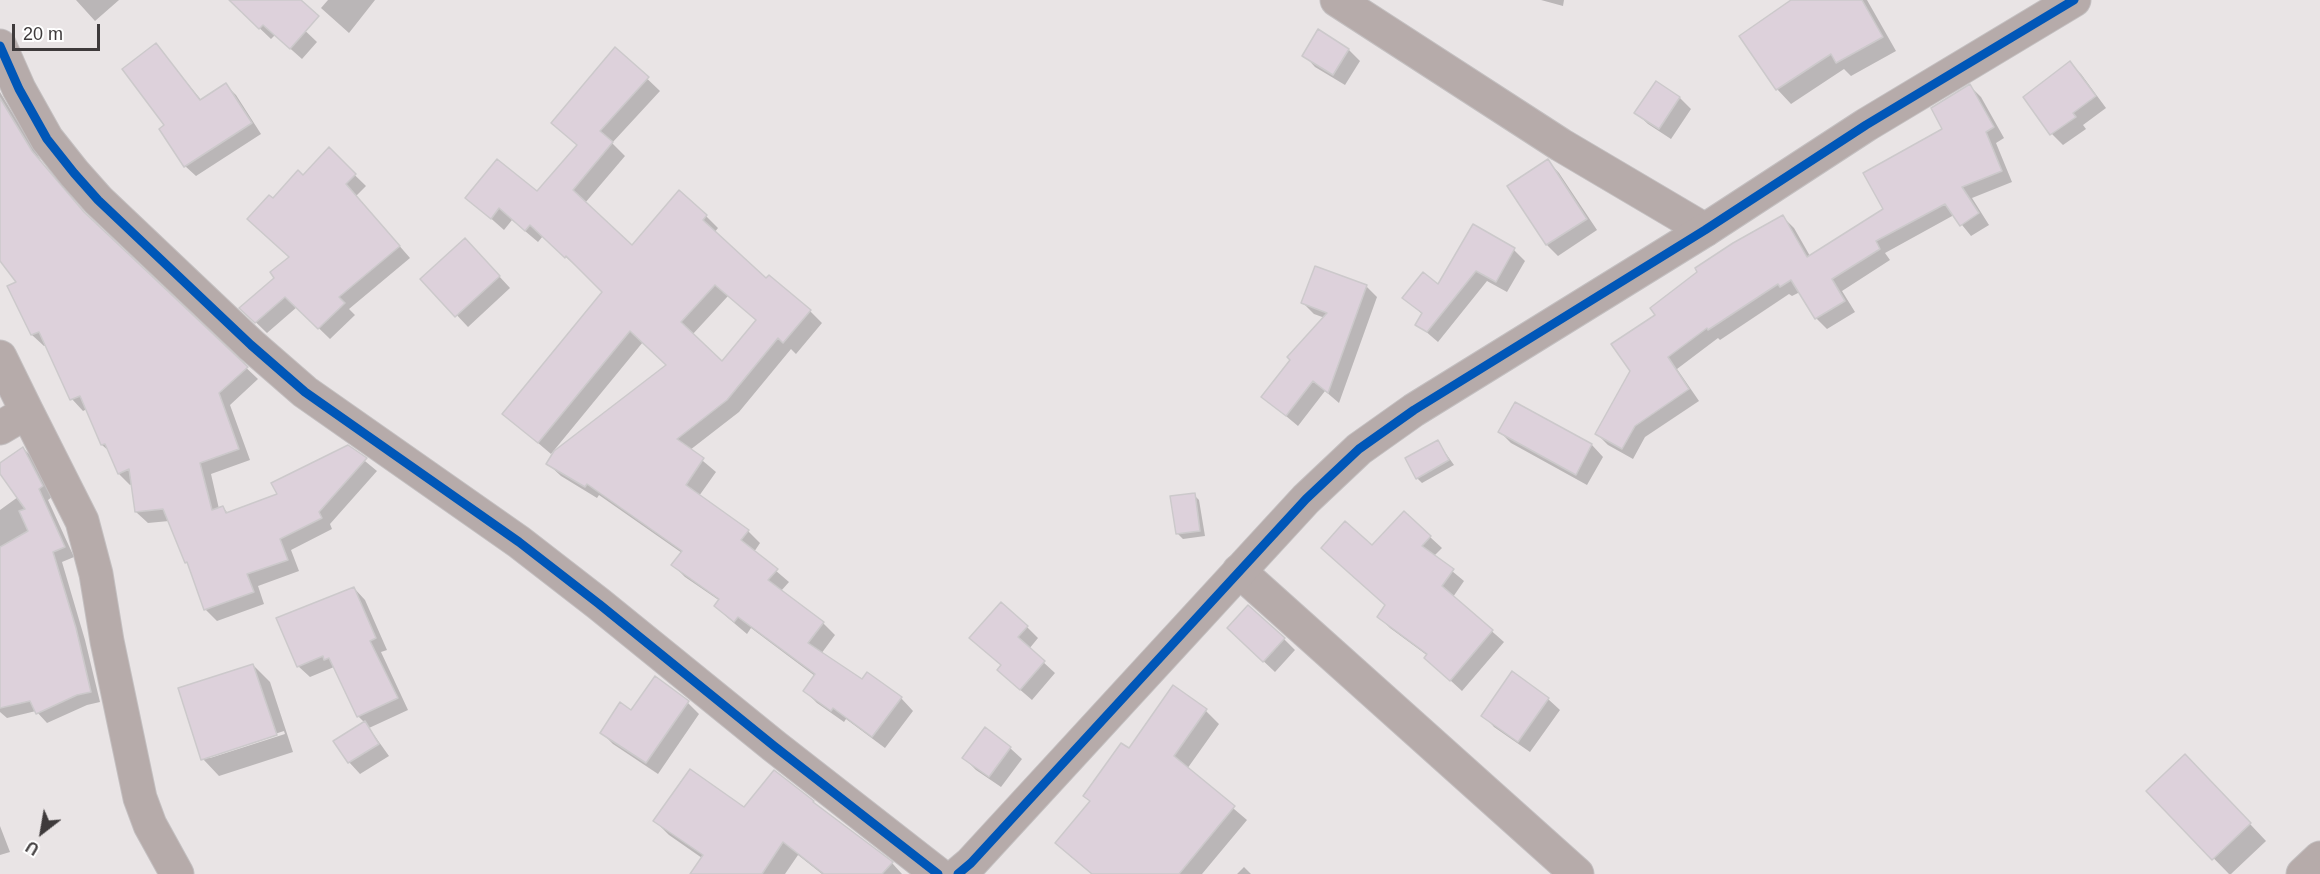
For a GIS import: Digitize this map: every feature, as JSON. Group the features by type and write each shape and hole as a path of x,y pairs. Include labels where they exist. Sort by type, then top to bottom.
{"street":[{"path":"1337,0 1561,145 1705,230"},
{"path":"958,874 971,863 1306,499 1359,449 1414,410 1705,230 1866,125 2074,0"},
{"path":"0,45 19,89 47,139 74,173 98,200 251,345 305,392 519,542 938,874"},
{"path":"0,357 82,521 96,574 107,641 140,798 150,825 177,874"},
{"path":"0,428 27,412"},
{"path":"1239,571 1577,874"},
{"path":"2303,874 2320,858"}],"building":[{"path":"229,0 301,0 319,16 290,49 263,25 259,29"},
{"path":"1791,0 1862,0 1883,37 1836,63 1831,54 1776,90 1739,36"},
{"path":"1318,29 1349,49 1333,75 1302,56"},
{"path":"156,43 200,100 226,83 252,123 184,167 159,129 164,125 122,69"},
{"path":"615,47 649,77 600,131 613,142 573,190 632,245 679,190 707,215 703,220 766,278 769,275 811,310 783,343 778,338 727,400 677,439 704,458 686,485 749,530 741,540 778,569 768,580 824,622 808,643 862,679 867,672 902,697 872,737 833,708 831,711 803,691 815,674 738,617 734,622 714,606 719,599 671,565 682,551 587,484 585,487 546,464 554,451 666,365 630,331 538,443 502,414 602,292 566,256 565,258 530,225 525,231 499,208 491,219 465,198 497,159 537,191 577,145 551,123","holes":["715,285 756,320 722,361 681,322"]},
{"path":"2070,61 2096,96 2073,113 2076,117 2050,135 2023,97"},
{"path":"1656,81 1680,97 1659,129 1634,113"},
{"path":"1970,84 1994,127 1986,132 2002,171 1962,187 1979,213 1960,226 1945,204 1876,241 1880,249 1832,279 1845,301 1815,319 1791,280 1780,287 1778,284 1708,330 1707,328 1668,357 1689,389 1635,426 1622,449 1595,434 1630,371 1611,344 1655,315 1650,308 1697,272 1695,268 1733,243 1783,215 1807,257 1883,209 1863,173 1942,129 1931,108"},
{"path":"0,98 32,151 84,212 248,367 219,393 239,449 200,463 212,510 223,506 226,513 277,494 271,483 348,445 367,458 319,512 322,518 280,539 288,560 247,574 254,592 204,610 187,562 185,563 163,509 135,512 129,469 118,474 105,444 101,445 80,396 70,400 39,332 31,335 7,286 16,282 0,261"},
{"path":"329,147 356,174 346,184 400,246 339,297 345,303 318,329 285,297 255,323 239,308 274,278 270,272 289,257 247,219 269,195 273,198 298,170 303,175"},
{"path":"1548,159 1587,219 1546,245 1507,186"},
{"path":"1473,224 1515,248 1496,282 1476,271 1427,332 1415,325 1422,313 1402,298 1423,272 1438,284"},
{"path":"465,238 500,276 455,317 420,279"},
{"path":"1315,266 1367,285 1328,393 1313,381 1286,416 1261,397 1290,360 1287,357 1327,313 1301,303"},
{"path":"1515,402 1592,444 1576,475 1498,432"},
{"path":"1438,440 1449,460 1416,479 1405,458"},
{"path":"23,447 43,486 39,489 65,547 53,552 76,628 91,692 77,695 36,714 30,701 0,708 0,547 28,531 19,511 25,509 0,474 0,463"},
{"path":"1195,493 1200,531 1176,534 1170,496"},
{"path":"1404,511 1431,536 1422,546 1454,569 1442,586 1493,630 1450,681 1424,658 1427,654 1377,617 1385,605 1321,548 1345,521 1372,545"},
{"path":"354,587 376,638 370,641 398,698 357,717 329,658 324,660 323,656 297,667 276,618"},
{"path":"1001,602 1028,626 1018,637 1045,661 1020,690 997,670 1001,665 969,638"},
{"path":"1248,605 1285,638 1263,662 1227,628"},
{"path":"253,664 277,735 201,760 178,688"},
{"path":"1512,671 1549,698 1518,742 1481,716"},
{"path":"655,676 689,701 646,763 600,733 620,702 631,710"},
{"path":"1173,685 1207,709 1174,756 1235,806 1179,874 1092,874 1055,843 1090,801 1083,796 1121,743 1129,748"},
{"path":"365,721 379,744 348,763 333,741"},
{"path":"985,727 1011,747 989,777 962,758"},
{"path":"2185,754 2251,823 2212,860 2146,791"},
{"path":"690,769 744,807 774,770 893,862 882,874 824,874 783,842 762,874 690,874 703,855 653,821"}],"cycle path":[{"path":"958,874 971,863 1306,499 1359,449 1414,410 1705,230 1866,125 2074,0"},
{"path":"0,46 19,89 47,139 74,173 98,200 251,345 305,392 519,542 938,874"}]}
